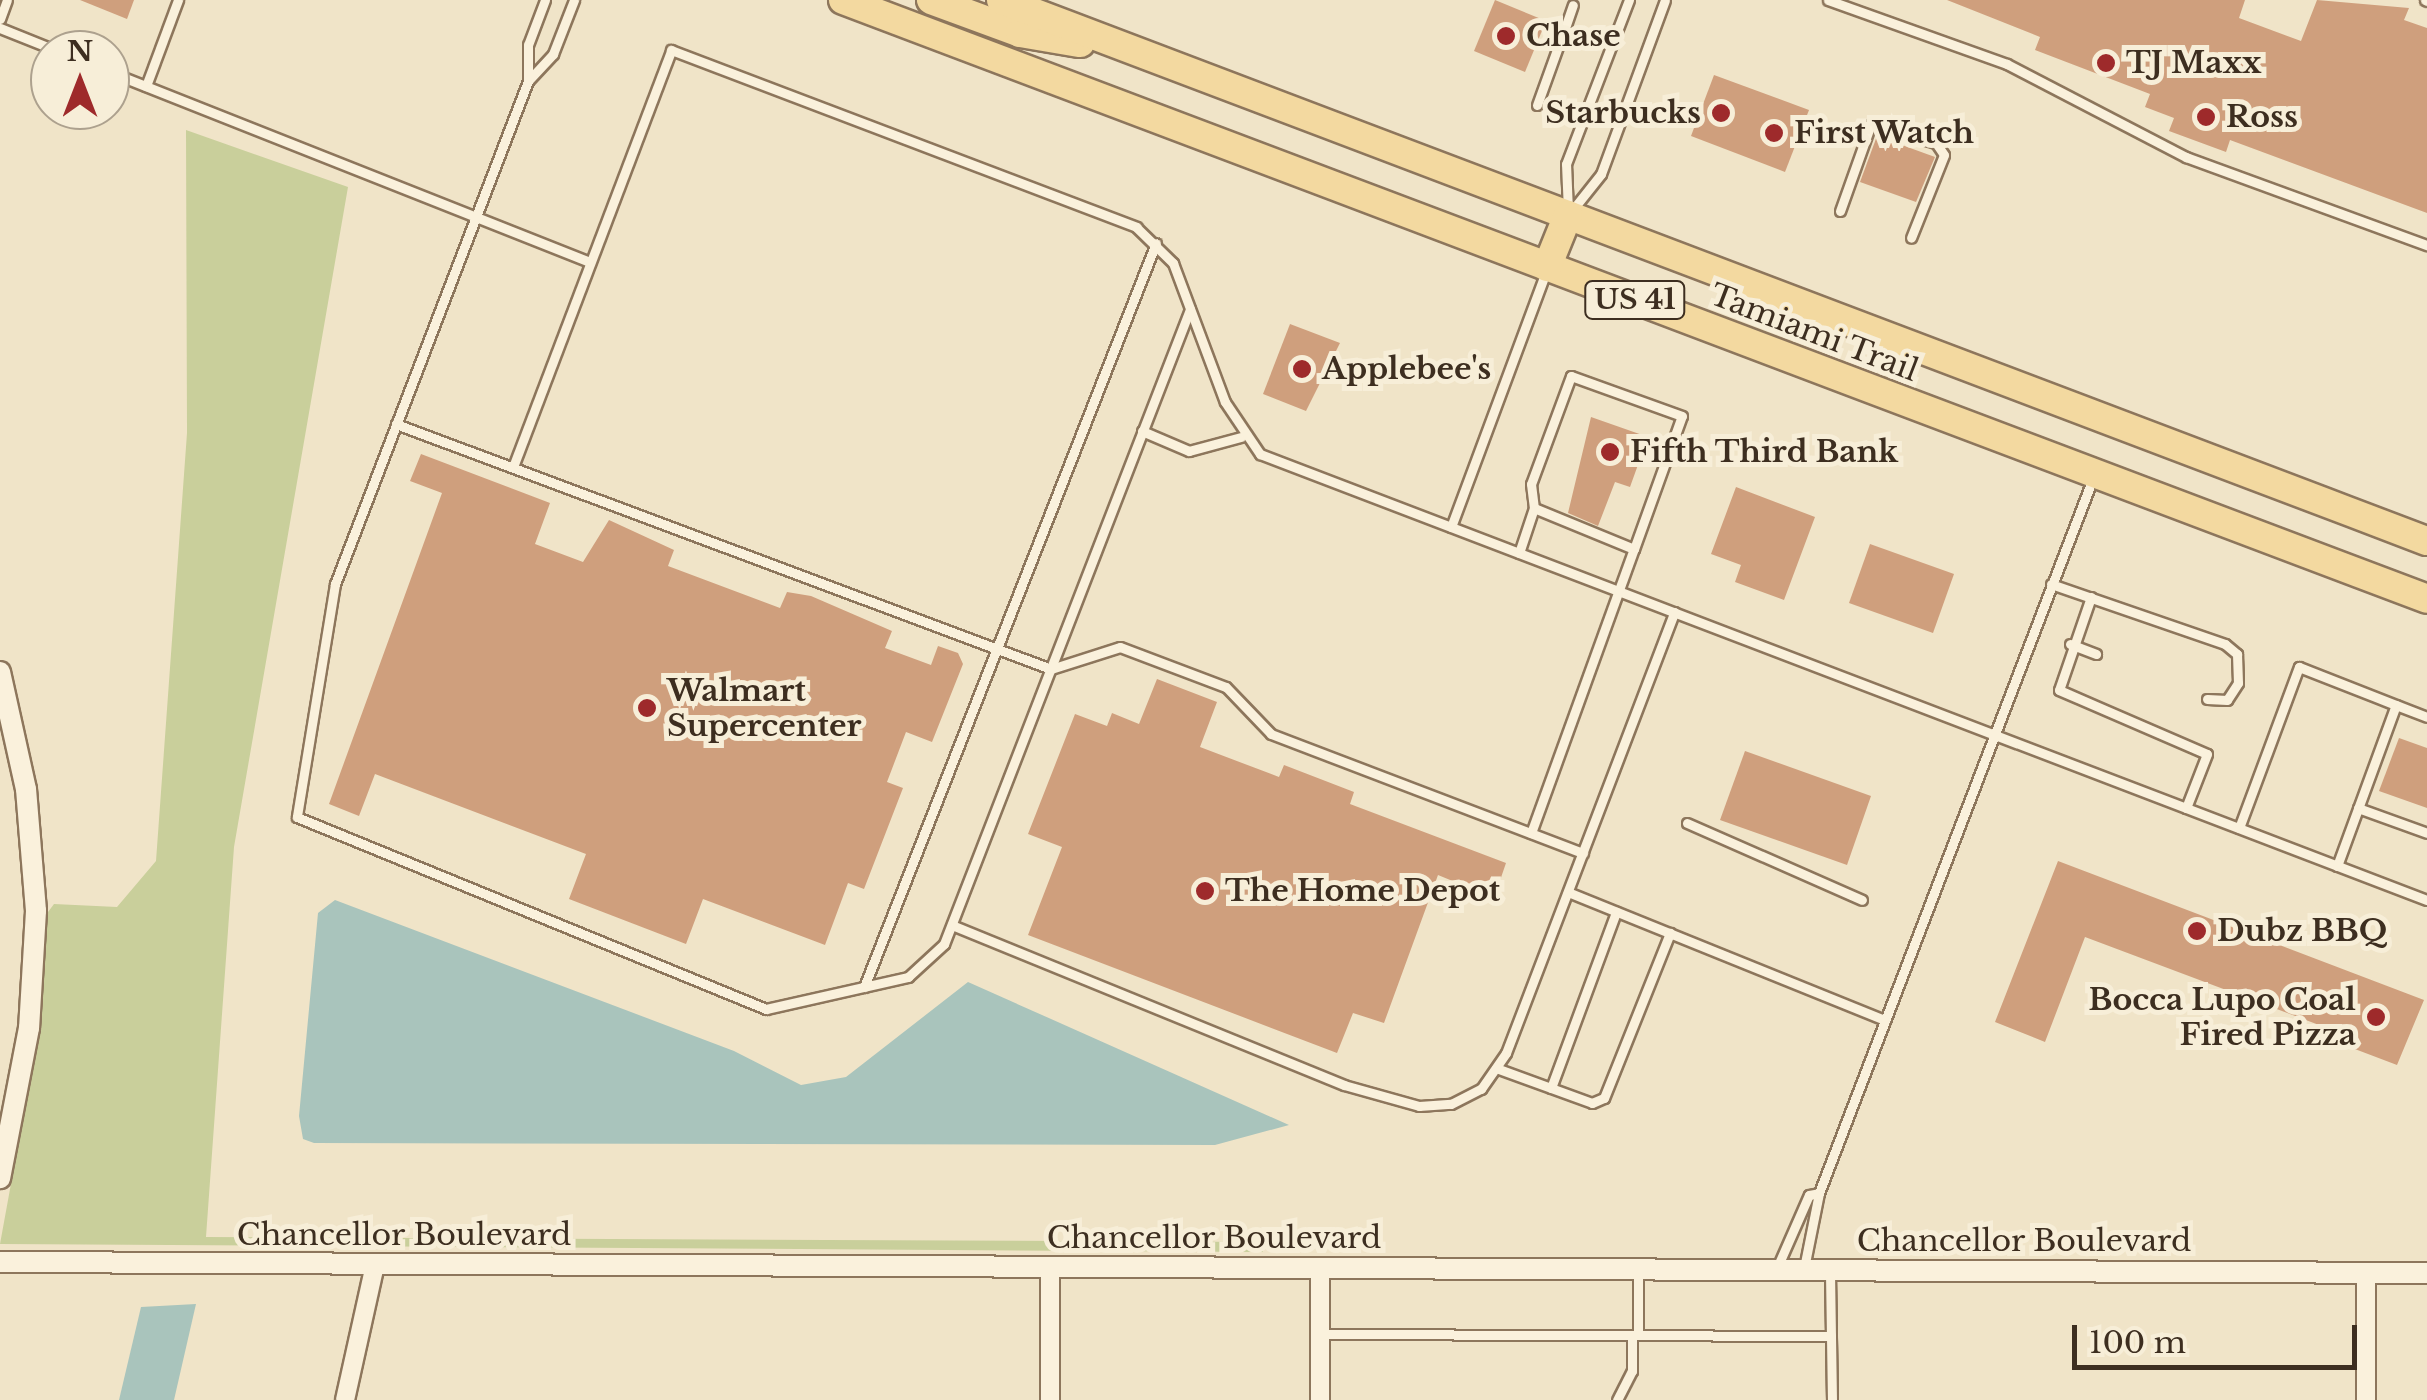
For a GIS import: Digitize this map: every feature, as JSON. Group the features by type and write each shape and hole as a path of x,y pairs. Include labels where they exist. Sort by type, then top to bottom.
{"main road":[{"name":"Tamiami Trail","path":"843,0 2427,599"},
{"path":"930,0 1020,34 1140,53"},
{"name":"Tamiami Trail","path":"1001,0 2427,542"},
{"path":"1547,267 1568,215"},
{"path":"2002,439 2069,449 2427,585"}],"street":[{"path":"0,672 26,789 36,910 29,1028 0,1178"},
{"name":"Chancellor Boulevard","path":"0,1262 2427,1272"},
{"path":"345,1400 375,1265"},
{"path":"1050,1267 1050,1400"},
{"path":"1320,1268 1320,1400"},
{"path":"2366,1272 2366,1400"}],"lane":[{"path":"0,19 7,0"},
{"path":"146,86 178,0"},
{"path":"545,0 528,45 528,80 335,584 297,817 766,1009 908,978 952,925 1190,309"},
{"path":"528,80 553,54 574,0"},
{"path":"1568,215 1566,164 1629,0"},
{"path":"1568,215 1602,174 1665,0"},
{"path":"1828,0 2006,64 2186,157 2427,245"},
{"path":"1566,26 1573,5"},
{"path":"0,28 30,40"},
{"path":"1537,105 1560,41"},
{"path":"513,468 671,50 1136,227 1156,243 1190,309 1241,437 1260,454 2427,900"},
{"path":"130,80 590,262"},
{"path":"1840,211 1871,124 1918,136 1944,155 1911,238"},
{"path":"864,987 1156,243"},
{"path":"1451,527 1547,267"},
{"path":"1519,553 1534,508 1531,484 1570,376 1682,416 1532,833"},
{"path":"396,424 1050,669 1120,647 1226,687 1271,734 1583,853"},
{"path":"1142,431 1189,451 1241,437"},
{"path":"1803,1270 1819,1192 2094,474"},
{"path":"1534,508 1634,549"},
{"path":"2052,584 2237,654 2232,695 2208,699"},
{"path":"2090,597 2058,678 2064,699 2206,754 2186,808"},
{"path":"952,925 1344,1086 1419,1106 1482,1089 1496,1068 1568,892 1674,612"},
{"path":"2070,644 2096,654"},
{"path":"2240,828 2299,667 2427,717"},
{"path":"2337,866 2396,705"},
{"path":"2358,808 2427,834"},
{"path":"1688,822 1862,900"},
{"path":"1568,892 1885,1020"},
{"path":"1551,1088 1616,912"},
{"path":"1496,1068 1592,1103 1614,1088 1670,934"},
{"path":"1775,1270 1810,1195 1819,1192"},
{"path":"1617,1400 1632,1371 1638,1270"},
{"path":"1830,1270 1832,1400"},
{"path":"1320,1334 1831,1336"}],"green space":[{"path":"186,130 348,187 234,847 206,1237 1261,1242 1263,1252 0,1244 39,1030 45,916 54,904 117,907 156,861 187,433"}],"water":[{"path":"335,900 734,1051 801,1085 846,1077 968,982 1289,1125 1215,1145 314,1143 303,1139 299,1116 318,913"},
{"path":"196,1304 174,1400 119,1400 141,1307"}],"building":[{"path":"80,0 134,0 127,19"},
{"path":"1495,0 1546,21 1525,72 1474,51"},
{"path":"1947,0 2245,0 2239,18 2301,41 2317,0 2409,8 2404,20 2427,28 2427,213 2230,140 2226,152 2169,131 2174,118 2145,107 2150,94 2035,50 2040,37"},
{"path":"1714,75 1809,110 1785,172 1691,136"},
{"path":"1877,136 1935,157 1916,202 1860,182"},
{"name":"Applebee's","path":"1290,324 1340,343 1306,411 1263,394"},
{"name":"Fifth Third Bank","path":"1591,417 1648,437 1630,487 1615,482 1598,526 1568,513"},
{"path":"421,454 550,503 535,544 583,562 609,520 674,550 668,566 780,608 787,592 811,596 892,631 885,648 931,665 938,646 958,653 963,664 932,742 906,732 887,782 903,788 864,889 848,883 825,945 703,899 686,944 569,899 586,854 375,774 359,816 329,804 442,493 410,481"},
{"path":"1736,487 1815,517 1784,600 1735,582 1741,565 1711,554"},
{"path":"1870,544 1954,574 1933,633 1849,603"},
{"name":"The Home Depot","path":"1157,679 1217,702 1200,747 1279,777 1284,765 1354,792 1350,804 1506,863 1494,898 1438,875 1384,1023 1353,1013 1337,1053 1028,935 1062,847 1028,834 1075,714 1107,726 1112,713 1139,724"},
{"path":"2399,738 2427,748 2427,808 2379,791"},
{"path":"1745,751 1871,796 1847,865 1720,820"},
{"path":"2058,861 2424,1000 2397,1065 2339,1043 2343,1034 2085,937 2045,1042 1995,1022"}],"place":[{"name":"Chase","path":"1506,36"},
{"name":"TJ Maxx","path":"2106,63"},
{"name":"Starbucks","path":"1721,113"},
{"name":"Ross","path":"2206,117"},
{"name":"First Watch","path":"1774,133"},
{"name":"Applebee's","path":"1302,369"},
{"name":"Fifth Third Bank","path":"1610,452"},
{"name":"Walmart Supercenter","path":"647,708"},
{"name":"The Home Depot","path":"1205,891"},
{"name":"Dubz BBQ","path":"2197,931"},
{"name":"Bocca Lupo Coal Fired Pizza","path":"2376,1017"}]}
